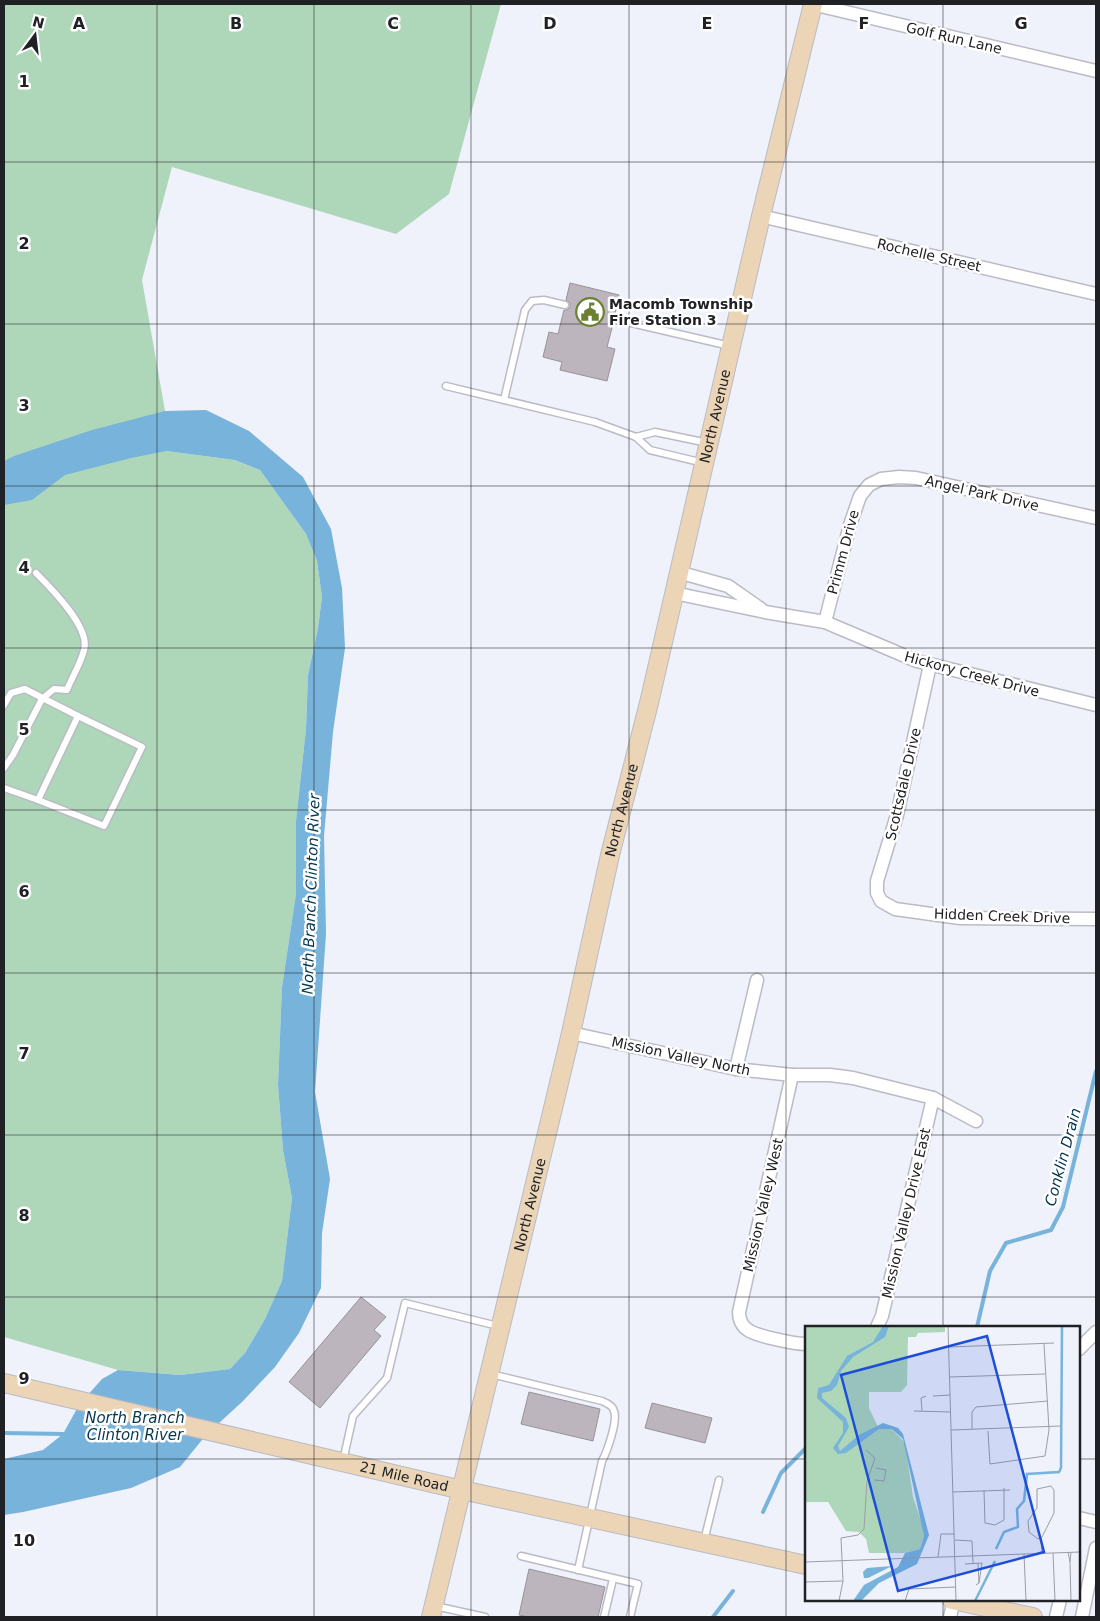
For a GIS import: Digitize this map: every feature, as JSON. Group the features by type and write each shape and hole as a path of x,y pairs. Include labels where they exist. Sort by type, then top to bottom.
{"street":[{"name":"Golf Run Lane","path":"812,4 1096,71"},
{"name":"North Avenue","path":"433,1611 571,1033 610,854 649,703 761,216 812,4"},
{"name":"Rochelle Street","path":"761,216 1096,294"},
{"name":"Angel Park Drive","path":"869,485 874,481 890,477 916,478 1096,518"},
{"name":"Primm Drive","path":"825,622 853,512 860,496 869,485"},
{"name":"Hickory Creek Drive","path":"678,572 728,586 765,612"},
{"name":"Hickory Creek Drive","path":"674,593 825,622 930,666 1096,705"},
{"name":"Scottsdale Drive","path":"881,901 877,893 877,881 897,815 930,666"},
{"name":"Hidden Creek Drive","path":"881,901 895,909 947,917 1096,919"},
{"path":"736,1069 757,980"},
{"name":"Mission Valley North","path":"571,1033 736,1069 792,1075 841,1076 933,1098 976,1121"},
{"name":"Mission Valley West","path":"792,1075 739,1317 743,1325 751,1332 805,1344"},
{"name":"Mission Valley Drive East","path":"877,1326 882,1316 933,1098"},
{"path":"1080,1348 1096,1332"},
{"name":"21 Mile Road","path":"4,1383 462,1490 805,1565"},
{"path":"1080,1518 1096,1522"},
{"path":"1082,1617 1096,1548"},
{"path":"950,1617 953,1601"},
{"path":"958,1601 1033,1617"},
{"path":"1056,1617 1060,1601"}],"lane":[{"path":"504,400 525,310 532,301 544,300 565,305"},
{"path":"614,319 731,346"},
{"path":"446,386 596,422 636,437 650,450 704,463"},
{"path":"636,437 656,432 708,444"},
{"path":"4,768 13,755 42,699 54,689 67,690 85,648 82,628 36,572"},
{"path":"4,705 11,693 25,689 142,748 104,826 4,788"},
{"path":"38,800 78,716"},
{"path":"343,1462 354,1416 388,1378 406,1303 502,1326"},
{"path":"490,1374 602,1401 610,1404 614,1410 615,1418 606,1453 602,1461 578,1570"},
{"path":"704,1542 719,1480"},
{"path":"521,1556 638,1584 630,1617"},
{"path":"604,1617 614,1578"},
{"path":"433,1611 485,1617"}],"green space":[{"path":"4,4 501,4 449,194 396,234 172,167 142,280 165,411 166,451 235,460 260,470 306,534 317,561 322,597 318,628 308,675 306,729 296,821 296,894 282,987 278,1085 283,1150 292,1198 282,1281 265,1319 245,1353 230,1369 180,1375 118,1370 4,1337"}],"water":[{"name":"North Branch Clinton River","path":"206,410 249,431 303,477 331,529 342,588 345,648 333,732 324,836 326,934 315,1092 330,1179 322,1233 321,1288 299,1333 275,1367 243,1401 206,1435 180,1467 131,1488 4,1515 4,1459 43,1450 63,1434 79,1405 102,1379 118,1370 180,1375 230,1369 245,1353 265,1319 282,1281 292,1198 283,1150 278,1085 282,987 296,894 296,821 306,729 308,675 318,628 322,597 317,561 306,534 260,470 235,460 166,451 65,475 32,500 4,505 4,461 14,456 92,430 165,411"}],"building":[{"path":"570,283 619,295 615,314 609,318 613,324 607,347 615,349 607,381 560,370 562,362 543,357 549,332 558,334 564,310 570,307 570,303 566,300"},
{"path":"361,1297 386,1317 374,1330 381,1336 320,1408 289,1382"},
{"path":"529,1392 600,1409 593,1441 521,1424"},
{"path":"652,1403 712,1418 705,1443 645,1428"},
{"path":"529,1569 605,1587 598,1617 529,1617 519,1615"}],"waterway":[{"name":"Conklin Drain","path":"977,1326 990,1271 1006,1243 1051,1230 1063,1207 1096,1071"},
{"path":"4,1433 63,1434 66,1436"},
{"name":"Conklin Drain","path":"763,1512 781,1473 805,1449"},
{"name":"Conklin Drain","path":"713,1617 733,1591"}],"place":[{"name":"Macomb Township Fire Station 3","path":"590,312"}]}
